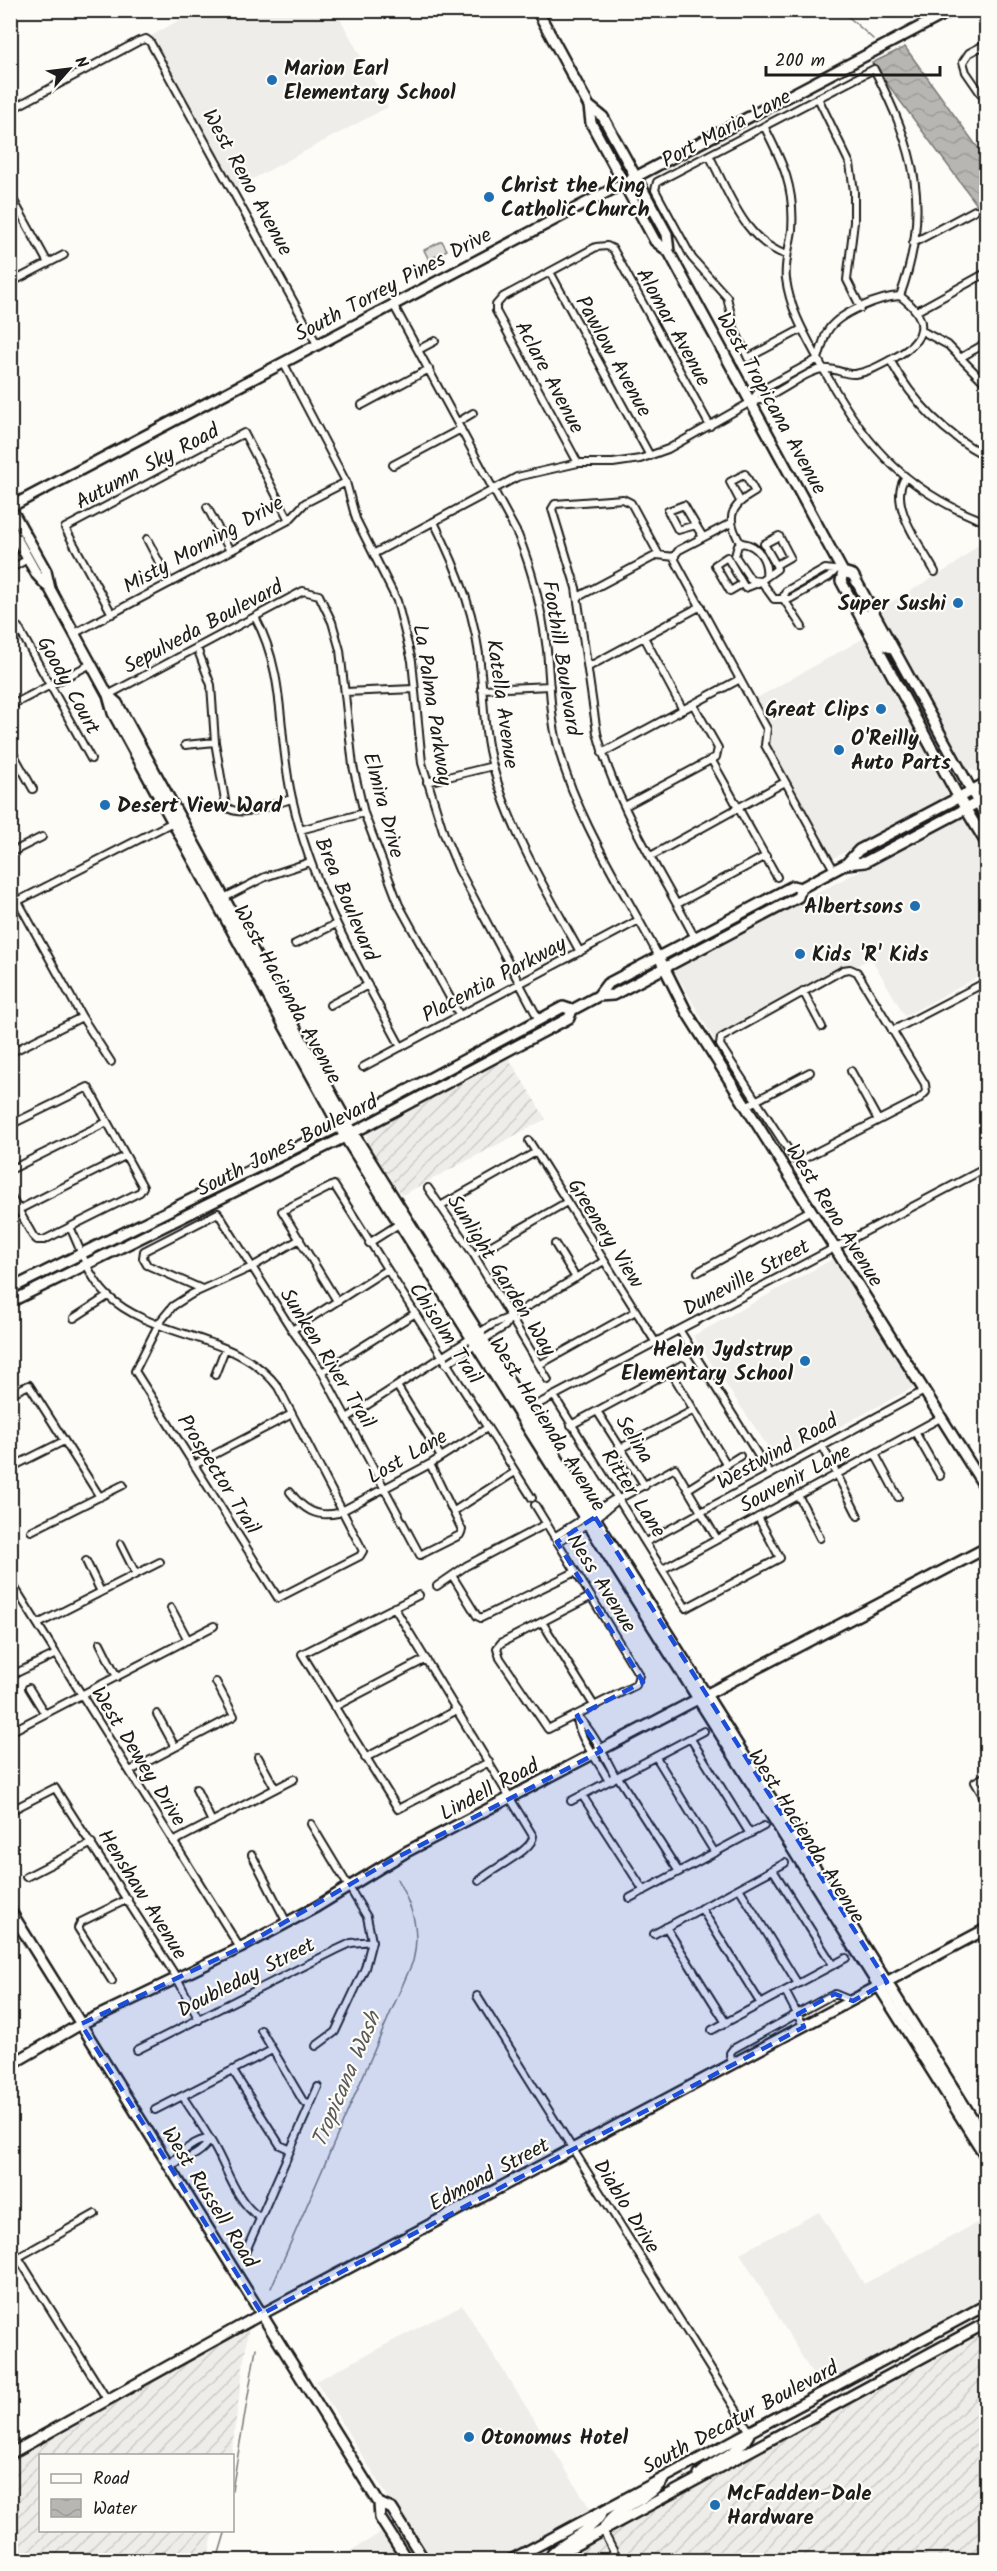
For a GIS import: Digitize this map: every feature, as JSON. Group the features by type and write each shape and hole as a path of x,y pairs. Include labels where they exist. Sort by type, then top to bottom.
{"main road":[{"name":"West Tropicana Avenue","path":"537,10 590,106 603,117 667,234 669,252 752,402 839,569 841,581 959,797 987,843"},
{"name":"South Torrey Pines Drive","path":"10,507 952,10"},
{"name":"West Tropicana Avenue","path":"590,106 591,123 655,241 669,252"},
{"name":"West Hacienda Avenue","path":"10,507 46,571 50,589"},
{"name":"West Hacienda Avenue","path":"10,527 37,575 50,589 75,633 108,695 113,713 136,746 349,1135 944,2081 987,2157"},
{"name":"West Tropicana Avenue","path":"839,569 853,575 971,791 982,801 987,817"},
{"path":"855,606 868,617 884,645 893,648"},
{"name":"South Jones Boulevard","path":"846,864 859,850 987,783"},
{"name":"South Jones Boulevard","path":"10,1302 349,1135 569,1018 572,1010 598,996 613,994 798,897 801,888 834,870 846,864 865,862 982,801"},
{"name":"South Jones Boulevard","path":"598,996 607,984 793,885 801,888"},
{"name":"West Reno Avenue","path":"659,957 686,1011 987,1489"},
{"name":"South Jones Boulevard","path":"10,1288 344,1124 563,1007 572,1010"},
{"path":"487,1048 493,1059"},
{"name":"Lindell Road","path":"10,2065 81,2024 240,1948 348,1886 511,1798 987,1548"},
{"name":"West Russell Road","path":"10,1911 379,2503 380,2518 407,2560"},
{"name":"Edmond Street","path":"10,2454 262,2314 987,1929"},
{"name":"West Hacienda Avenue","path":"944,2081 987,2140"},
{"name":"South Decatur Boulevard","path":"511,2560 987,2305"},
{"name":"South Decatur Boulevard","path":"547,2560 987,2323"},
{"path":"693,2482 710,2463 746,2444 750,2432"},
{"path":"603,2531 607,2520 656,2492 665,2478"},
{"name":"West Russell Road","path":"379,2503 392,2509 423,2560"},
{"path":"547,2560 564,2542 599,2521 603,2511"}],"street":[{"path":"921,10 928,23"},
{"name":"West Reno Avenue","path":"10,110 146,39 153,46 317,344"},
{"path":"987,44 969,53 963,62 966,72 987,101"},
{"name":"Port Maria Lane","path":"802,330 748,358 734,328 727,297 692,258 655,190 657,182 874,69 898,116 913,165 918,209 913,243"},
{"path":"818,98 850,164 854,191 854,222 847,280 861,308"},
{"path":"764,126 786,170 791,191 793,215 786,276 789,295 802,330 820,364 855,424 905,478 930,495 987,522"},
{"path":"709,155 748,229 770,249 787,255"},
{"path":"10,194 48,263"},
{"path":"900,296 911,266 913,243 975,210"},
{"name":"Alomar Avenue","path":"550,272 596,247 607,246 613,249 710,426"},
{"path":"10,283 64,255"},
{"name":"Aclare Avenue","path":"550,272 503,297 496,305 496,311 578,464"},
{"name":"Pawlow Avenue","path":"550,272 650,456"},
{"path":"917,311 987,273"},
{"path":"375,554 517,477 578,464 613,463 650,456 752,402 764,400 820,364 828,331 837,322 883,297 900,296 917,311 922,331 918,342 910,349 871,370 852,374 820,364 758,392 752,402"},
{"name":"Foothill Boulevard","path":"393,304 515,529 534,580 545,633 557,743 570,783 659,957"},
{"path":"922,331 948,345 987,384"},
{"path":"418,350 435,341"},
{"path":"960,358 987,343"},
{"path":"890,360 906,389 924,411 968,446 987,456"},
{"name":"La Palma Parkway","path":"283,362 346,482 356,519 375,554 402,616 412,661 419,742 427,782 451,852 539,1020"},
{"path":"362,405 429,369"},
{"path":"458,422 473,413"},
{"path":"393,465 461,429"},
{"name":"Autumn Sky Road","path":"112,614 65,528 244,433 289,520"},
{"path":"740,501 730,482 745,474 755,492 740,501 730,518 741,544"},
{"path":"905,478 898,494 900,508 935,572"},
{"name":"Misty Morning Drive","path":"75,633 289,520 305,503 346,482"},
{"path":"659,555 632,503 623,498 555,504 552,514 578,597 590,666 597,733 602,753 625,806 695,938"},
{"path":"696,525 678,530 668,511 684,505 696,525 703,537"},
{"path":"207,507 230,551"},
{"name":"Katella Avenue","path":"434,522 454,562 475,627 481,688 493,766 505,807 519,839 580,952"},
{"path":"675,557 679,550 731,523"},
{"path":"742,584 730,591 715,565 727,557 745,588 762,580 777,569 764,544 779,536 790,557 776,565"},
{"path":"147,539 171,583"},
{"path":"762,580 767,568 758,549 748,544 738,545 735,556 744,572 762,580 774,599 790,599 839,569"},
{"path":"578,597 659,555 675,557"},
{"path":"675,557 767,729 765,745 834,870"},
{"path":"10,569 28,559"},
{"name":"Sepulveda Boulevard","path":"108,695 303,591 314,592"},
{"name":"Elmira Drive","path":"314,592 319,595 332,622 340,650 353,766 364,813 399,905 460,1016"},
{"path":"783,598 802,627"},
{"path":"590,666 701,606"},
{"name":"Brea Boulevard","path":"255,617 276,670 282,734 292,799 310,861 336,924 401,1047"},
{"name":"Goody Court","path":"18,627 91,759"},
{"path":"644,637 683,710"},
{"path":"197,648 211,685 215,742 224,800 230,810 241,812 292,799"},
{"path":"10,706 91,664"},
{"path":"602,753 740,679"},
{"path":"481,688 549,686"},
{"path":"345,692 414,689"},
{"path":"625,806 716,757 718,748 693,704"},
{"path":"185,745 215,742"},
{"path":"10,748 33,789"},
{"path":"711,759 777,877"},
{"path":"427,782 493,766"},
{"path":"651,856 785,782"},
{"path":"300,830 364,813"},
{"path":"18,901 177,820"},
{"path":"10,853 42,837"},
{"path":"677,904 766,856"},
{"path":"221,900 265,878 310,861"},
{"path":"10,887 82,1017 111,1062"},
{"name":"Placentia Parkway","path":"363,1067 639,920"},
{"path":"295,944 336,924"},
{"path":"850,969 857,972 925,1084 926,1092 918,1100 799,1161 791,1157 757,1100 720,1045 724,1034 803,991 843,970 850,969"},
{"path":"892,1031 987,981"},
{"path":"330,1005 368,985"},
{"path":"803,991 822,1027"},
{"path":"10,1053 82,1017"},
{"path":"851,1071 878,1120"},
{"path":"746,1106 810,1072"},
{"path":"10,1125 86,1087 142,1187 140,1192 44,1240 37,1240 10,1195"},
{"path":"10,1170 106,1122"},
{"name":"Greenery View","path":"529,1141 656,1343"},
{"path":"440,1206 536,1152"},
{"path":"18,1210 125,1156"},
{"name":"Duneville Street","path":"524,1412 987,1168"},
{"name":"Chisolm Trail","path":"300,1239 282,1211 334,1185 369,1244 533,1501"},
{"name":"Sunlight Garden Way","path":"428,1188 474,1256 548,1380"},
{"path":"474,1256 567,1202"},
{"path":"698,1272 811,1210"},
{"name":"Sunken River Trail","path":"202,1289 147,1265 143,1258 144,1251 218,1213 292,1330 322,1372 420,1555 461,1533 462,1527 454,1511"},
{"path":"369,1244 404,1221"},
{"path":"70,1227 87,1265 108,1296 131,1312 251,1360 268,1374 292,1414 342,1511 326,1515 310,1511 290,1492"},
{"path":"159,1323 173,1306 202,1289 252,1267 300,1239 337,1301"},
{"path":"555,1244 576,1278"},
{"path":"347,1418 397,1386 505,1326 510,1317 604,1261"},
{"path":"292,1330 386,1270"},
{"path":"74,1318 108,1296"},
{"path":"538,1365 636,1311"},
{"path":"322,1372 414,1314"},
{"name":"Prospector Trail","path":"159,1323 135,1371 274,1594 281,1596 363,1554 342,1511"},
{"path":"680,1331 770,1474"},
{"path":"215,1374 225,1349"},
{"path":"572,1425 682,1365"},
{"path":"671,1372 727,1465"},
{"path":"10,1394 28,1385 100,1497"},
{"path":"397,1386 441,1457"},
{"name":"Westwind Road","path":"646,1542 924,1391"},
{"name":"Ritter Lane","path":"554,1396 686,1608 780,1558 758,1517"},
{"path":"621,1448 694,1410"},
{"name":"Selina","path":"597,1411 645,1486"},
{"path":"194,1465 292,1414"},
{"name":"Souvenir Lane","path":"663,1569 942,1417"},
{"name":"Lost Lane","path":"342,1511 430,1464 487,1428"},
{"path":"915,1432 940,1476"},
{"path":"10,1468 64,1441"},
{"path":"822,1445 858,1516"},
{"path":"875,1454 898,1497"},
{"path":"688,1489 740,1456"},
{"path":"430,1464 454,1511 516,1472"},
{"path":"556,1540 619,1499 675,1468 717,1539"},
{"path":"31,1531 123,1485"},
{"path":"798,1495 820,1538"},
{"name":"Ness Avenue","path":"533,1501 639,1680 636,1685 595,1707"},
{"path":"437,1586 466,1566 546,1524"},
{"path":"121,1545 136,1574"},
{"path":"86,1561 101,1592"},
{"path":"38,1624 160,1562"},
{"path":"453,1577 477,1616 481,1617 575,1572"},
{"name":"West Dewey Drive","path":"10,1580 240,1948"},
{"path":"419,1595 302,1654 398,1809 489,1762"},
{"path":"542,1622 595,1707 549,1729 500,1658 497,1648 501,1643 590,1597"},
{"path":"394,1607 533,1836 533,1842 526,1850 490,1869 479,1881"},
{"path":"171,1608 188,1640"},
{"path":"10,1732 214,1626"},
{"path":"100,1643 117,1677"},
{"path":"10,1676 56,1654"},
{"path":"334,1707 426,1659"},
{"path":"130,1771 234,1716 216,1682"},
{"path":"29,1688 45,1714"},
{"path":"365,1758 457,1710"},
{"path":"157,1714 175,1747"},
{"path":"577,1716 578,1727 597,1753 607,1778 615,1778"},
{"path":"571,1801 704,1731"},
{"path":"691,1739 750,1834"},
{"path":"258,1757 275,1788"},
{"path":"656,1757 715,1852"},
{"path":"987,1776 975,1782 987,1801"},
{"path":"615,1778 679,1872"},
{"path":"174,1842 294,1779"},
{"name":"Henshaw Avenue","path":"10,1811 55,1788 128,1899 177,1978 199,2020"},
{"path":"196,1789 212,1822"},
{"path":"582,1795 644,1891"},
{"path":"311,1824 367,1917 372,1941 365,1968 335,2032 316,2046"},
{"path":"630,1898 764,1826"},
{"path":"26,1877 92,1843"},
{"path":"252,1856 287,1923"},
{"path":"654,1934 785,1863"},
{"path":"773,1870 833,1965"},
{"path":"739,1888 798,1984"},
{"path":"112,1981 78,1928 81,1922 128,1899"},
{"path":"701,1908 761,2004"},
{"path":"666,1927 726,2023"},
{"name":"Doubleday Street","path":"136,2050 351,1943 372,1941"},
{"path":"712,2030 846,1958"},
{"path":"785,1991 804,2027"},
{"path":"732,2065 730,2053 733,2049 812,2006 836,1994 853,2001"},
{"name":"Diablo Drive","path":"477,1996 750,2432"},
{"path":"812,2006 818,2019"},
{"path":"261,2030 303,2101 309,2105"},
{"path":"155,2110 272,2050"},
{"path":"233,2071 280,2145 289,2149"},
{"path":"245,2253 318,2087"},
{"path":"183,2097 210,2139 240,2196 249,2210 260,2218"},
{"path":"169,2165 180,2153 202,2139 210,2139"},
{"path":"10,2262 95,2214"},
{"path":"18,2258 108,2401"},
{"path":"603,2531 618,2560"}],"highlighted area":[{"path":"595,1517 887,1982 853,2001 835,1994 828,1997 798,2014 804,2027 262,2314 81,2024 240,1948 392,1860 601,1751 577,1716 643,1682 557,1542"}],"shaded area":[{"name":"Marion Earl Elementary School","path":"195,11 336,11 388,107 232,190 146,39"},
{"path":"442,241 447,250 429,260 424,250"},
{"path":"982,525 986,527 986,775 962,766 878,610 953,566 978,545"},
{"path":"866,637 944,779 948,796 832,859 769,742 773,728 757,698"},
{"path":"963,817 986,854 986,973 905,1016 871,958 715,1041 673,968"},
{"path":"508,1057 546,1119 402,1195 366,1141 368,1132"},
{"name":"Helen Jydstrup Elementary School","path":"833,1259 916,1386 777,1460 693,1336"},
{"path":"819,2212 864,2284 986,2218 986,2296 820,2387 740,2253"},
{"path":"462,2305 593,2513 502,2560 427,2560 316,2381"},
{"path":"249,2324 231,2454 39,2454 39,2532 214,2532 207,2560 11,2560 10,2458"},
{"path":"986,2332 986,2560 561,2560"},
{"path":"384,2531 402,2560 335,2560"}],"water":[{"path":"905,47 986,159 986,217 872,63"}],"waterway":[{"path":"841,10 873,39"},
{"name":"Tropicana Wash","path":"10,1262 15,1269"},
{"name":"Tropicana Wash","path":"271,2288 413,1961 416,1939 414,1918 397,1879"},
{"name":"Tropicana Wash","path":"234,2478 256,2348"},
{"name":"Tropicana Wash","path":"217,2560 225,2532"}],"place":[{"name":"Marion Earl Elementary School","path":"272,80"},
{"name":"Christ the King Catholic Church","path":"489,197"},
{"name":"Super Sushi","path":"958,603"},
{"name":"Great Clips","path":"881,709"},
{"name":"O'Reilly Auto Parts","path":"839,750"},
{"name":"Desert View Ward","path":"105,805"},
{"name":"Albertsons","path":"915,906"},
{"name":"Kids 'R' Kids","path":"800,954"},
{"name":"Helen Jydstrup Elementary School","path":"805,1361"},
{"name":"Otonomus Hotel","path":"469,2437"},
{"name":"McFadden-Dale Hardware","path":"715,2505"}]}
